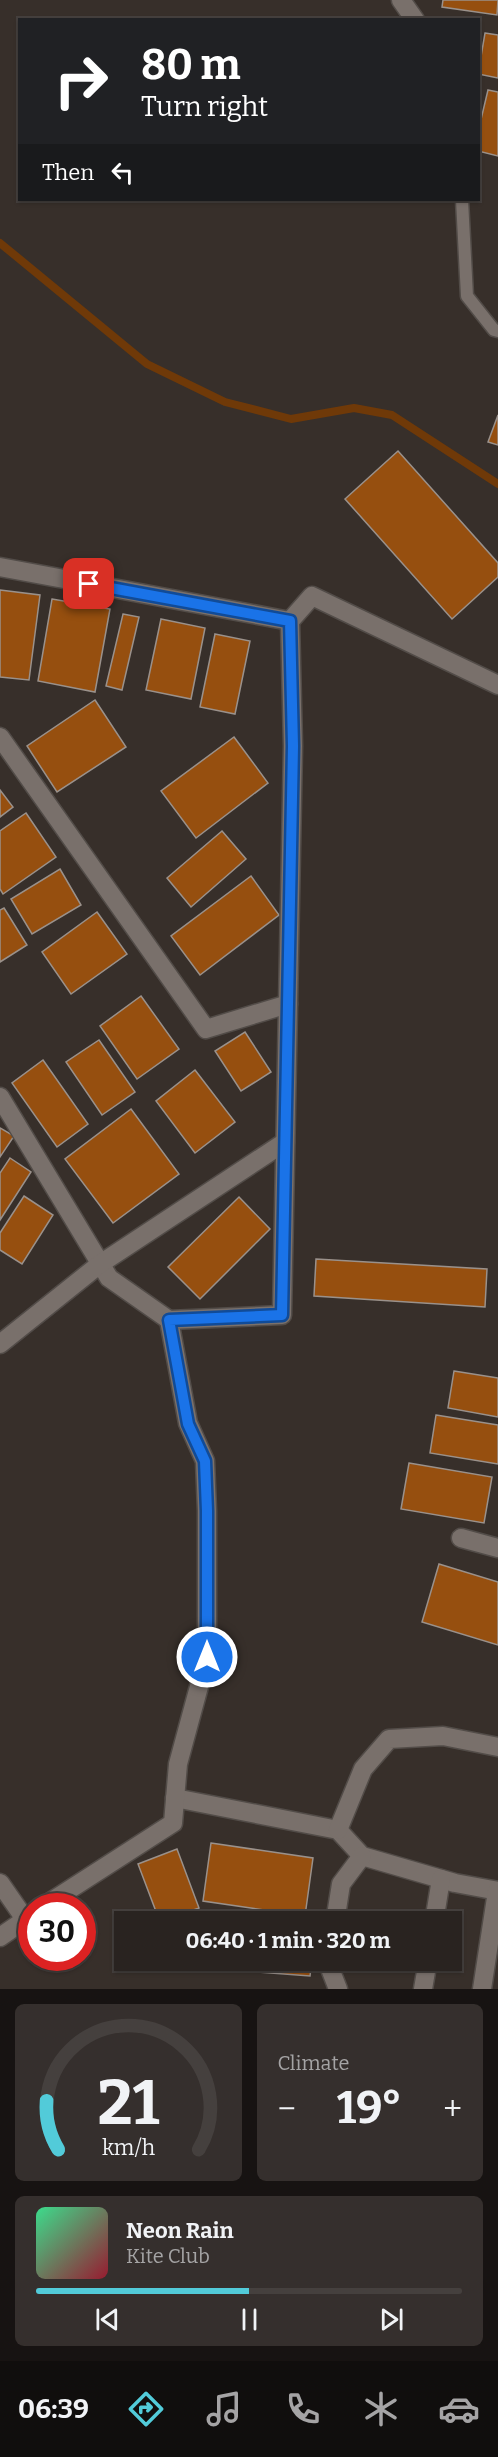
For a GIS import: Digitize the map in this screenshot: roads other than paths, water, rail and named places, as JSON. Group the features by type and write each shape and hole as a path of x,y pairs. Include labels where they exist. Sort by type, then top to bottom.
{"street":[{"path":"401,0 414,18"},
{"path":"0,567 290,621"},
{"path":"0,1097 109,1278 169,1320 282,1315 293,746 290,621 312,596 498,685"},
{"path":"0,737 206,1029 288,1004"},
{"path":"0,1344 100,1264 285,1142"},
{"path":"64,1893 173,1823 178,1764 207,1657 205,1461 188,1424 169,1320"},
{"path":"461,1538 498,1548"},
{"path":"338,1830 363,1769 389,1739 443,1736 498,1747"},
{"path":"175,1798 338,1830 362,1856 441,1879 497,1891 482,1989"},
{"path":"337,1911 341,1884 362,1856"},
{"path":"436,1911 441,1879"},
{"path":"0,1883 18,1905"},
{"path":"0,1937 18,1924"},
{"path":"331,1971 338,1989"},
{"path":"423,1989 426,1971"}],"lane":[{"path":"462,201 467,296 494,330 498,331"}],"waterway":[{"path":"0,243 147,364 225,402 291,419 354,408 392,415 498,484"}]}
